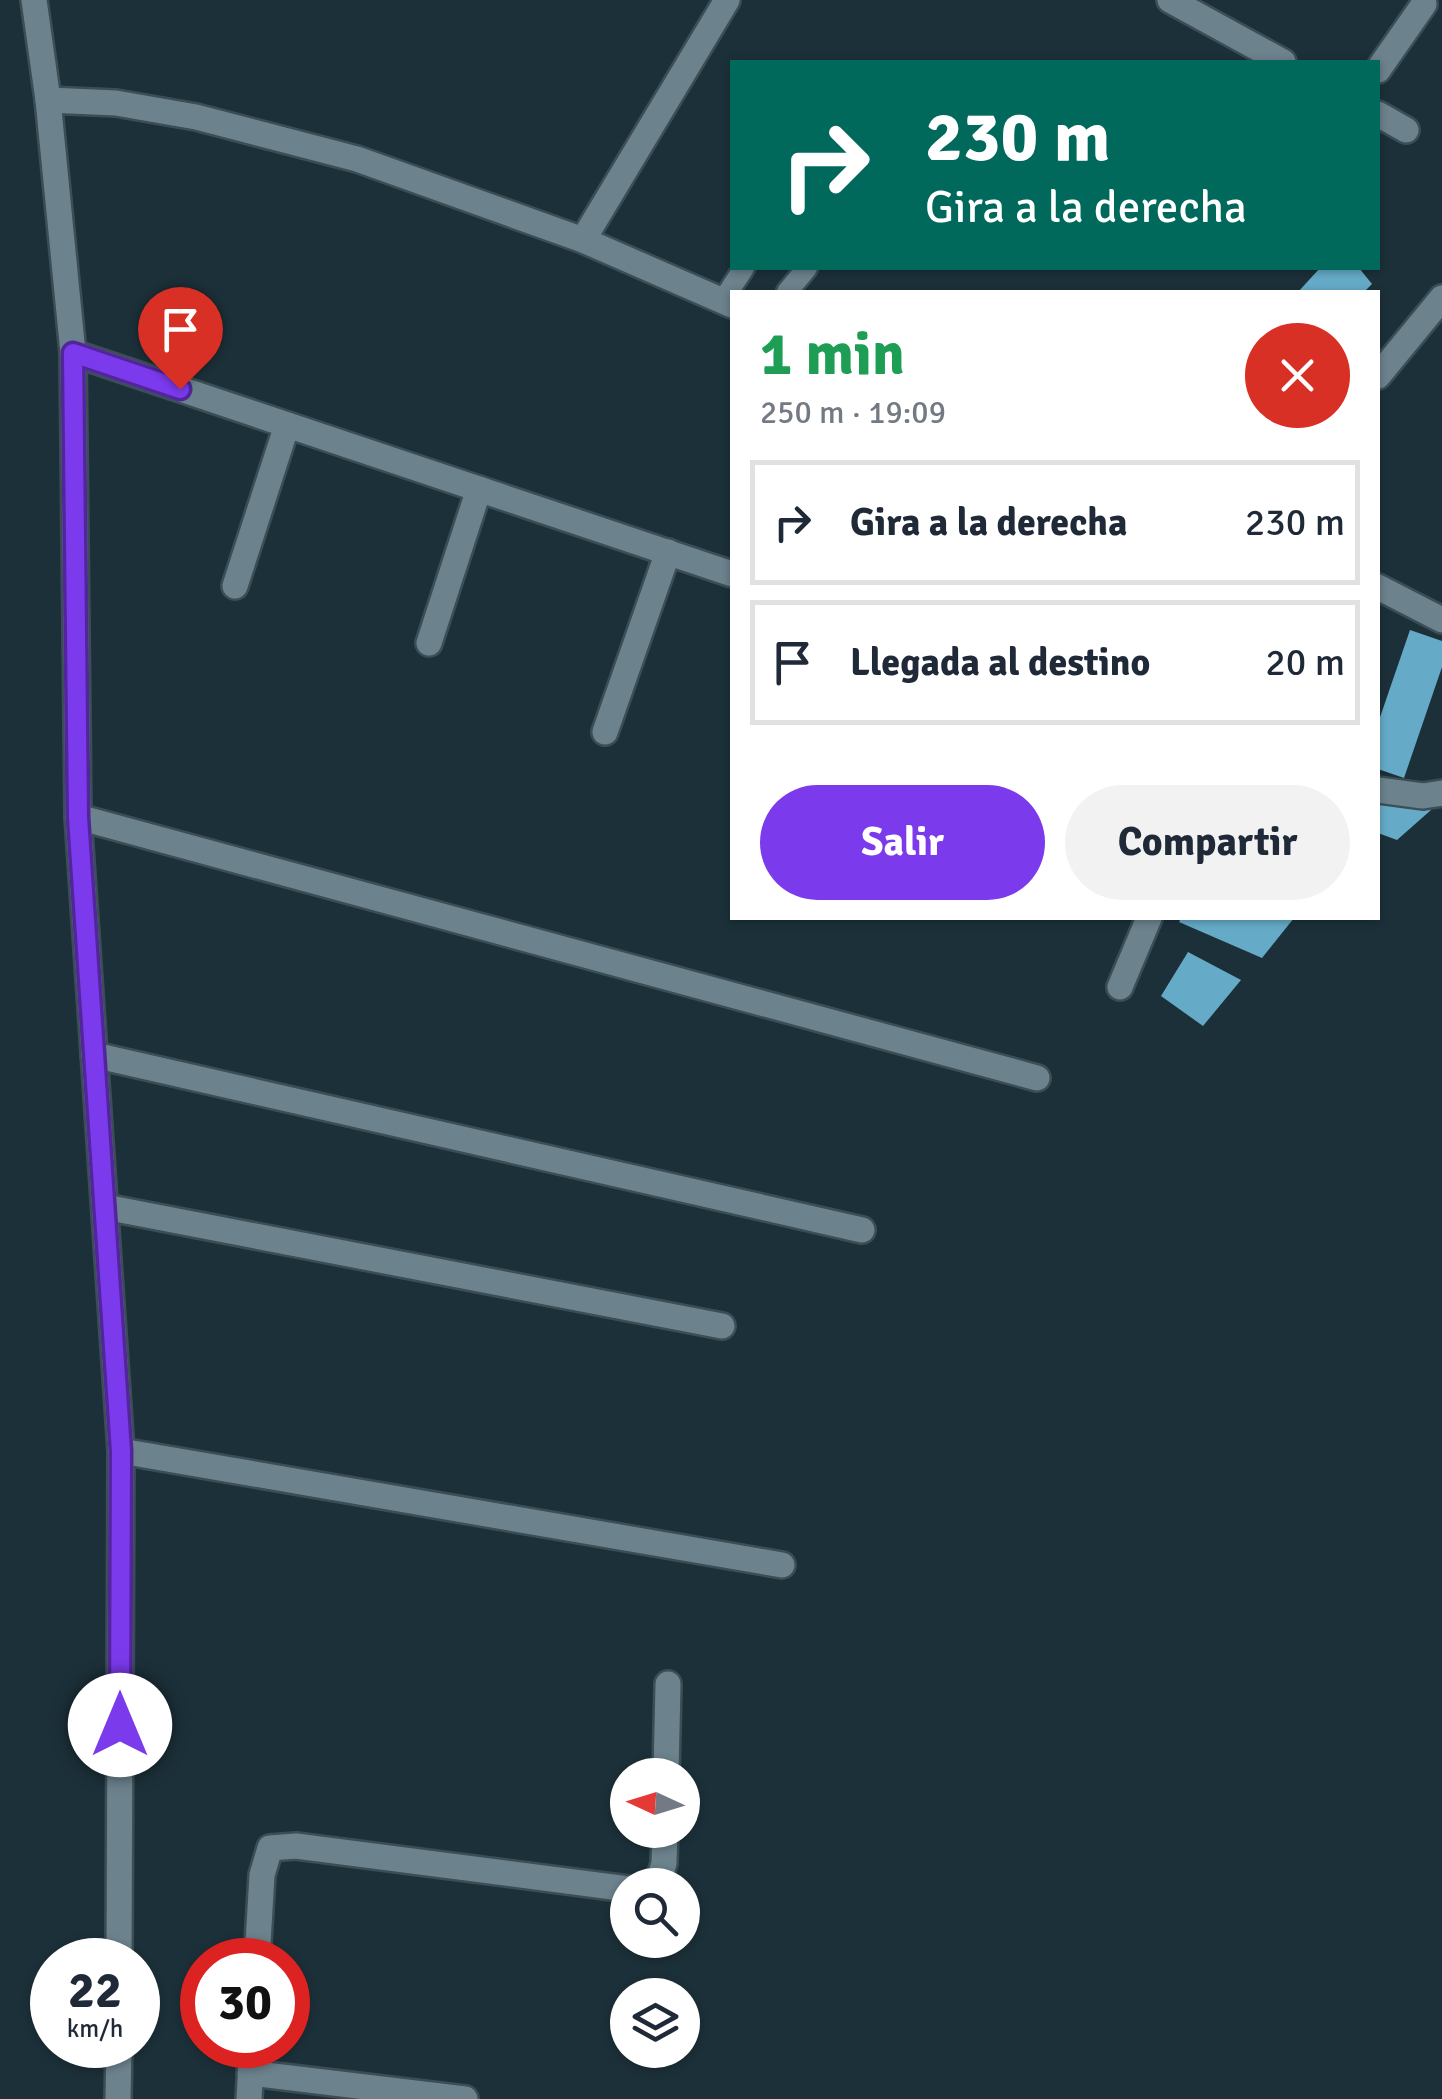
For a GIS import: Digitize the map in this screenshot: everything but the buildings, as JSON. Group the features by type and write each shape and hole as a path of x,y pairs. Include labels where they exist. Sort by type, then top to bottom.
{"street":[{"path":"34,0 73,353 78,817 121,1451 119,1938"},
{"path":"583,240 727,0"},
{"path":"1170,0 1280,60"},
{"path":"1380,67 1424,4"},
{"path":"48,100 116,103 196,117 340,154 583,240 728,302"},
{"path":"1380,115 1406,130"},
{"path":"1380,374 1442,298"},
{"path":"73,353 730,573"},
{"path":"235,586 287,425"},
{"path":"430,643 479,489"},
{"path":"606,732 668,552"},
{"path":"1380,588 1442,620"},
{"path":"1380,790 1423,796 1442,792"},
{"path":"78,817 1037,1078"},
{"path":"1120,987 1148,920"},
{"path":"94,1055 862,1230"},
{"path":"104,1207 722,1326"},
{"path":"121,1451 782,1565"},
{"path":"666,1758 668,1684"},
{"path":"258,1938 262,1874 270,1848 296,1846 610,1887"},
{"path":"118,2068 118,2099"},
{"path":"249,2099 250,2068"},
{"path":"250,2073 465,2099"}],"lane":[{"path":"789,290 805,270"}],"route":[{"path":"120,1725 121,1451 78,817 73,353 180,389"}]}
